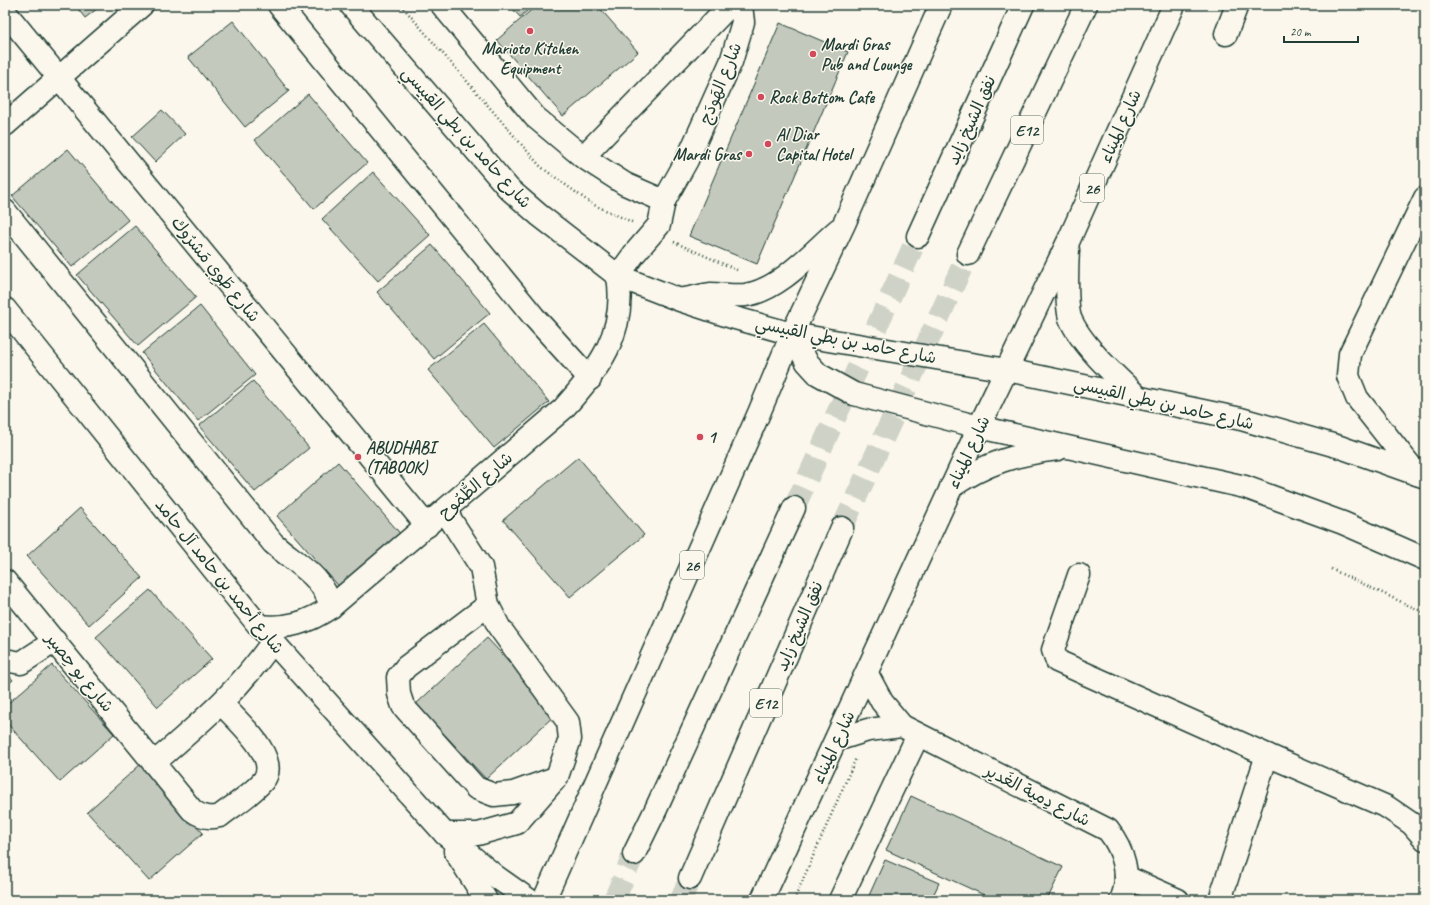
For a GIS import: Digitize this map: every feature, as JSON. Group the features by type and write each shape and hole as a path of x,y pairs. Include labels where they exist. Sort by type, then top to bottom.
{"main road":[{"path":"5,125 142,5"},
{"path":"279,5 534,317 590,379"},
{"name":"شارع حامد بن بطي القبيسي","path":"351,5 509,189 539,215 618,276 680,300 735,318 792,334 1007,370 1241,419 1340,447 1421,475"},
{"path":"442,5 535,117 583,157 625,184 664,201"},
{"name":"شارع الهَودَج","path":"583,157 730,5"},
{"name":"شارع الهَودَج","path":"618,276 658,225 664,201 687,160 731,62 743,22 741,5"},
{"name":"26","path":"544,900 759,413 792,334 844,224 940,5"},
{"name":"نفق الشيخ زايد","path":"918,236 1023,5"},
{"name":"E12","path":"968,254 1086,5"},
{"name":"شارع الميناء","path":"762,900 867,674 951,487 1068,242 1174,5"},
{"path":"1226,34 1238,5"},
{"name":"شارع طَوِي مَشرُوك","path":"5,12 427,526"},
{"path":"1421,475 1357,398 1348,376 1348,365 1350,354 1425,198"},
{"path":"5,212 273,543 320,582 332,607"},
{"path":"680,300 710,294 746,295 760,290 791,273 813,251 844,224"},
{"path":"1068,242 1066,270 1070,317 1104,366 1138,397"},
{"name":"شارع الطُّمُوح","path":"266,633 274,628 305,623 332,607 563,409 590,379 617,328 620,302 618,276"},
{"name":"شارع أحمد بن حامد آل حامد","path":"5,309 266,633 445,834 495,876 529,900"},
{"path":"792,334 807,362 818,374 854,394 979,427 1245,487 1343,523 1425,559"},
{"path":"951,487 970,474 991,464 1018,455 1072,448"},
{"path":"634,854 660,801 794,508"},
{"path":"445,511 481,566 488,605 499,627 568,722 570,739 557,777 517,823 478,834 445,834"},
{"name":"نفق الشيخ زايد","path":"690,878 842,528"},
{"path":"1079,575 1053,650 1057,661 1387,807 1412,824 1425,839"},
{"name":"شارع بو حِصير","path":"5,580 192,810 205,817 220,816 263,781 268,768 267,759 262,749 222,704"},
{"path":"488,605 406,667 398,677 399,694 403,706 476,788 494,795 513,793 557,777"},
{"path":"154,763 222,704 250,673 266,633"},
{"path":"5,660 22,662 54,641"},
{"name":"شارع دِمية الغَدير","path":"867,674 882,702 910,730 1108,830 1121,852 1126,877 1121,900"},
{"path":"836,740 868,730 910,730 840,900"},
{"path":"1220,900 1267,755"},
{"name":"شارع أحمد بن حامد آل حامد","path":"445,834 486,900"},
{"path":"1126,877 1178,900"}],"path":[{"path":"1331,569 1425,613"},
{"path":"794,900 839,801 868,730"}],"building":[{"path":"75,5 102,5 85,18"},
{"path":"509,5 534,5 520,17"},
{"path":"537,5 597,5 638,52 563,116 497,40"},
{"path":"233,21 289,91 245,127 188,57"},
{"name":"Al Diar Capital Hotel","path":"780,23 848,52 757,264 689,236"},
{"path":"308,94 367,163 314,209 255,140"},
{"path":"162,110 185,134 155,162 132,137"},
{"path":"68,149 128,220 72,267 12,196"},
{"path":"373,172 430,235 378,281 322,219"},
{"path":"135,226 196,297 138,346 77,275"},
{"path":"432,245 490,313 434,359 377,292"},
{"path":"200,306 255,375 198,421 142,353"},
{"path":"484,324 549,402 494,448 428,370"},
{"path":"253,381 309,448 255,492 199,426"},
{"path":"578,457 644,535 570,597 503,520"},
{"path":"338,462 404,538 343,591 277,516"},
{"path":"80,508 142,578 89,625 27,556"},
{"path":"150,590 212,659 158,707 96,637"},
{"path":"487,638 557,713 486,779 416,704"},
{"path":"52,665 114,734 60,782 5,721 5,706"},
{"path":"5,671 13,680 5,687"},
{"path":"141,764 203,833 149,881 87,812"},
{"path":"911,796 1063,867 1047,900 995,900 886,850"},
{"path":"885,860 939,883 931,900 867,900"}],"tunnel":[{"path":"794,508 918,236"},
{"path":"842,528 968,254"},
{"path":"614,900 634,854"},
{"path":"681,900 690,878"}],"place":[{"name":"Marioto Kitchen Equipment","path":"530,31"},
{"name":"Mardi Gras Pub and Lounge","path":"813,54"},
{"name":"Rock Bottom Cafe","path":"761,97"},
{"name":"Al Diar Capital Hotel","path":"768,144"},
{"name":"Mardi Gras","path":"749,154"},
{"name":"1","path":"700,437"},
{"name":"ABUDHABI (TABOOK)","path":"358,457"}]}
